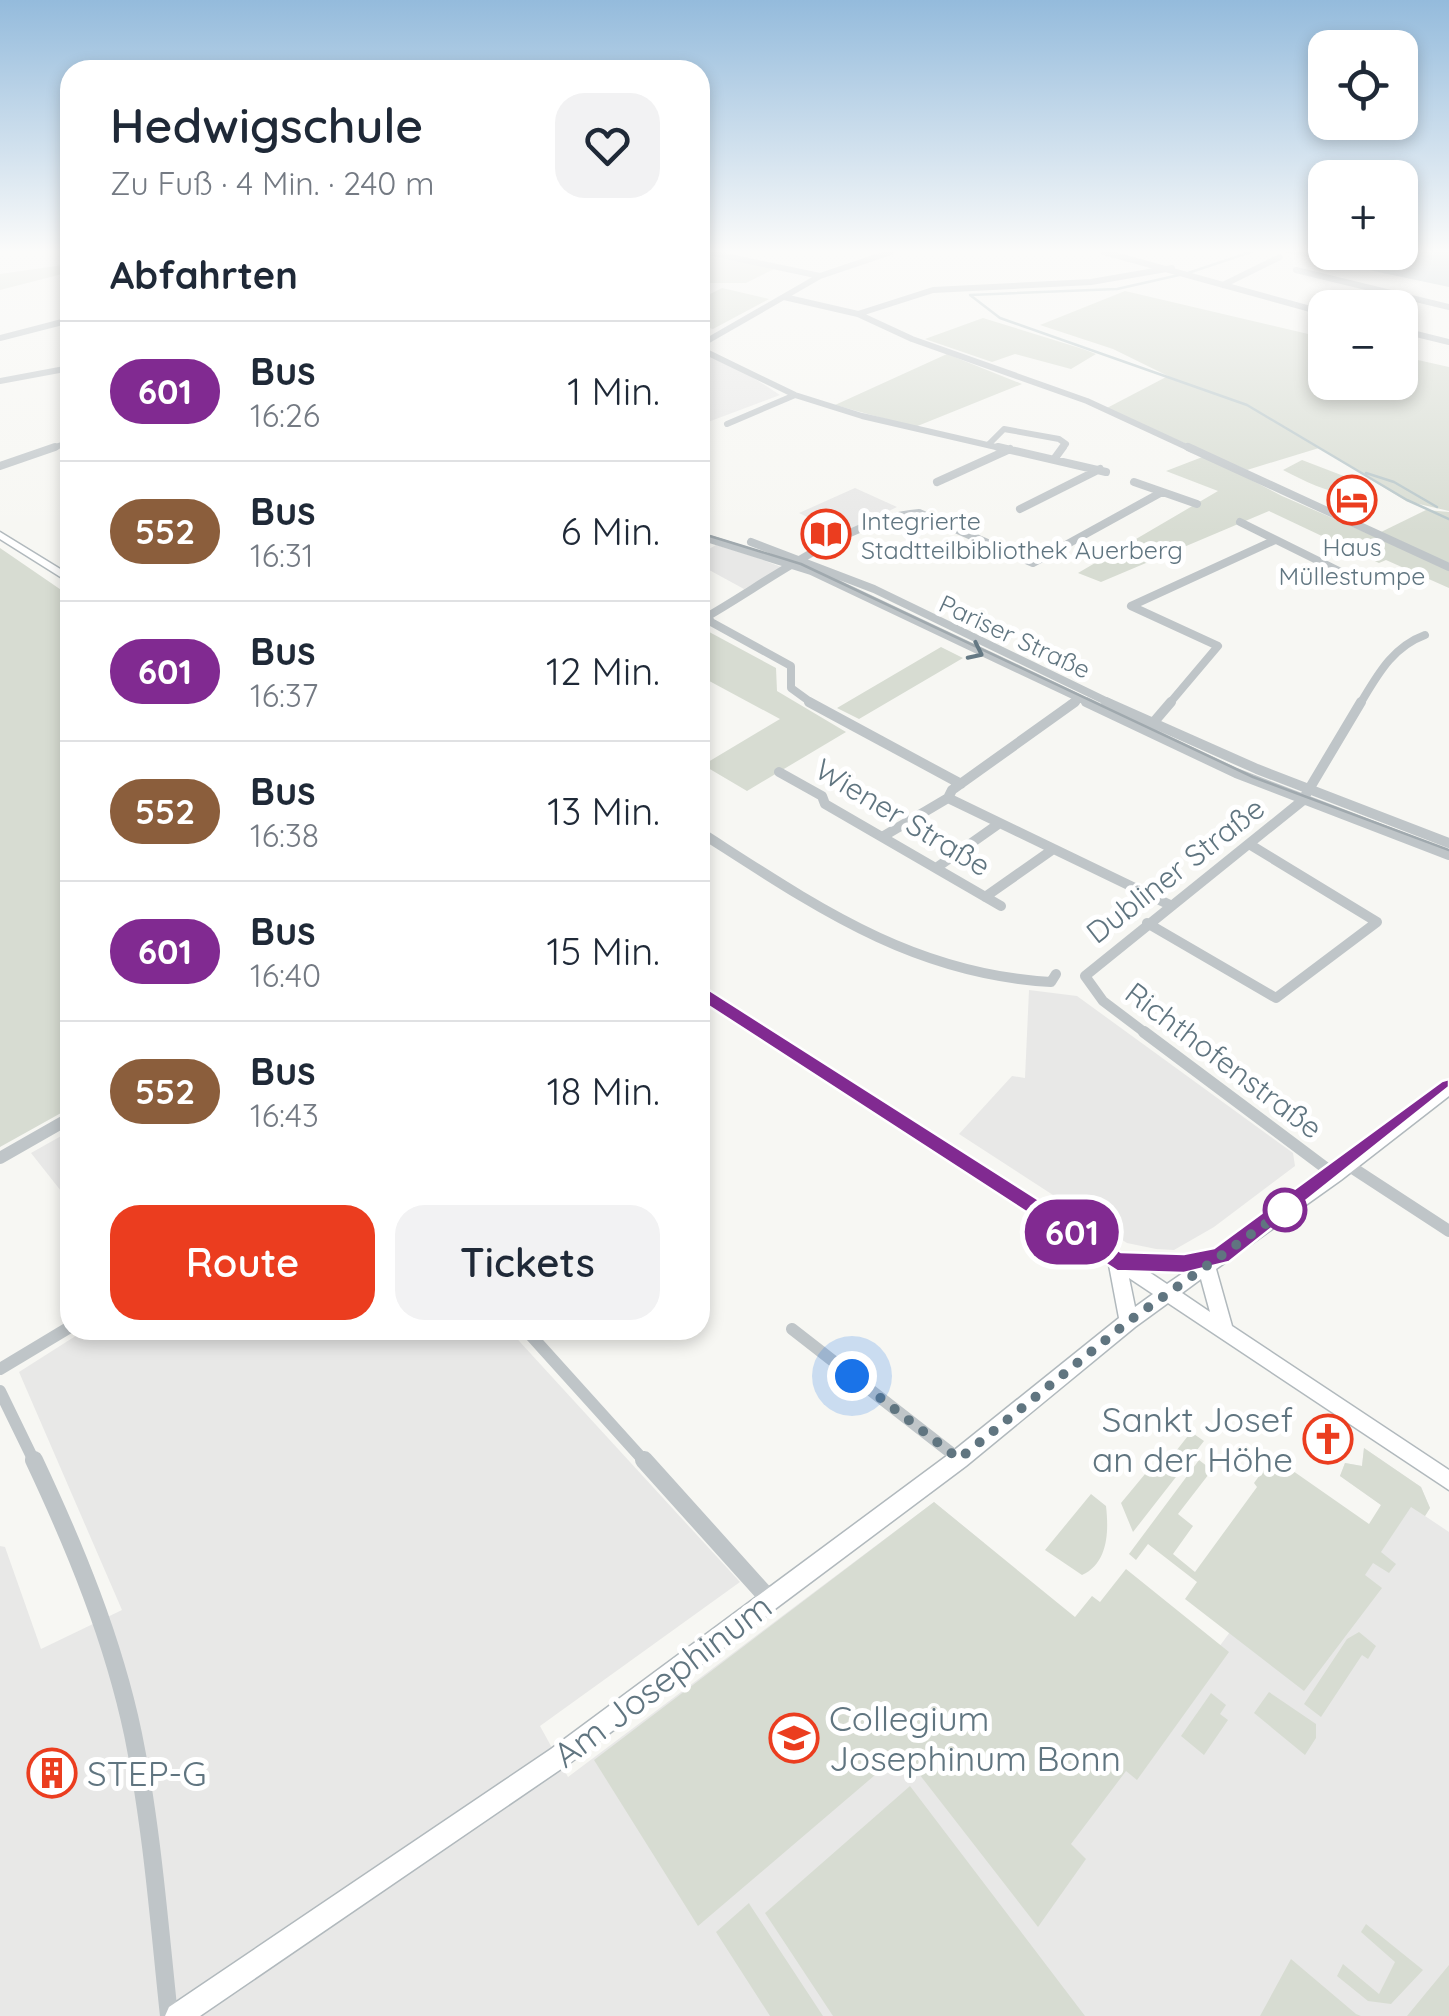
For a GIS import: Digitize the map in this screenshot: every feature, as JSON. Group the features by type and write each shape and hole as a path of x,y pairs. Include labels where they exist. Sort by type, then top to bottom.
{"street":[{"path":"932,346 1087,401 1449,566"},
{"path":"710,352 794,394 862,416 1103,471 1020,509"},
{"path":"0,381 60,370"},
{"path":"727,424 794,394"},
{"path":"988,444 1004,429 1059,439 1066,444 1055,458"},
{"path":"0,466 60,445"},
{"path":"937,482 1010,449"},
{"path":"1134,482 1197,504"},
{"path":"1034,563 1162,492"},
{"path":"710,618 906,510 1043,570"},
{"path":"1240,522 1345,574"},
{"name":"Pariser Straße","path":"710,535 802,564 1305,796 1449,843"},
{"path":"0,536 60,574"},
{"path":"1153,724 1218,646 1131,606 1276,540"},
{"name":"Pariser Straße","path":"802,564 1079,699 1449,855"},
{"path":"710,620 790,666 794,693 961,784"},
{"path":"1305,796 1382,667 1408,640 1426,635"},
{"path":"882,837 948,798 961,784 1079,699"},
{"name":"Wiener Straße","path":"779,772 1001,906"},
{"name":"Dubliner Straße","path":"1086,983 1088,971 1305,796"},
{"path":"948,798 997,825 1170,905"},
{"path":"936,868 997,825"},
{"path":"710,838 865,934 907,954 1006,978 1052,982 1056,974"},
{"path":"1147,923 1276,998 1377,922 1249,844"},
{"path":"985,896 1052,850"},
{"name":"Richthofenstraße","path":"1086,983 1103,1002 1342,1170 1449,1231"},
{"path":"710,997 1170,1295 1449,1482"},
{"name":"Am Josephinum","path":"178,2016 559,1758 959,1459 1129,1321 1342,1170 1449,1086"},
{"path":"0,1158 60,1124"},
{"path":"1117,1262 1214,1262 1224,1331"},
{"path":"1117,1262 1129,1321"},
{"path":"792,1329 959,1459"},
{"path":"0,1369 60,1333"},
{"path":"535,1340 770,1600"},
{"path":"0,1391 112,1656 146,1811 168,2016"}],"shaded area":[{"path":"946,346 1074,346 1096,354 1071,369 1015,354 992,362"},
{"path":"1104,346 1308,346 1308,400 1418,400 1418,360 1449,367 1449,511 1406,501 1319,448 1247,470 1105,409 1168,376"},
{"path":"947,354 1022,384 915,427 835,405"},
{"path":"710,357 746,373 780,395 710,421"},
{"path":"1205,456 1282,496 1449,569 1449,588 1386,560 1379,563 1269,511 1101,582 1078,573 1218,491 1166,471"},
{"path":"1302,460 1375,488 1339,492 1283,470"},
{"path":"855,488 897,507 842,534 799,513"},
{"path":"1426,510 1449,512 1449,563 1379,533"},
{"path":"716,545 784,568 744,589 710,570 710,548"},
{"path":"0,548 60,589 60,1114 0,1147"},
{"path":"710,632 776,668 777,691 846,732 747,791 710,769 710,761 780,719 710,681"},
{"path":"941,647 963,658 859,719 837,708"},
{"path":"1029,990 1077,996 1293,1153 1295,1166 1214,1227 1174,1250 1156,1249 1127,1243 959,1134 1012,1076 1025,1078"},
{"path":"60,1137 60,1190 31,1153"},
{"path":"69,1340 518,1340 740,1582 540,1726 568,1777 934,1502 984,1543 882,1653 1219,1647 1230,1632 1297,1684 1381,1505 1340,1476 1345,1463 1362,1466 1364,1448 1421,1487 1430,1508 1425,1516 1449,1532 1449,1977 1417,2016 0,2016 0,1546 5,1547 41,1649 122,1610 19,1372"},
{"path":"1191,1432 1204,1441 1133,1532 1121,1503 1150,1468 1158,1474"},
{"path":"1364,1448 1421,1487 1430,1508 1425,1516 1411,1507 1381,1552 1396,1564 1389,1573 1373,1563 1365,1575 1382,1588 1304,1691 1185,1599 1197,1582 1148,1544 1136,1560 1129,1554 1199,1460 1212,1470 1178,1514 1193,1526 1173,1554 1195,1572 1257,1487 1254,1483 1273,1457 1369,1524 1381,1505 1340,1476 1345,1463 1362,1466"},
{"path":"1091,1494 1106,1506 1107,1536 1097,1563 1082,1575 1045,1550"},
{"path":"934,1502 1075,1617 1092,1596 1100,1602 1126,1569 1229,1652 1137,1780 1126,1771 1071,1844 1086,1859 1038,1927 902,1752 698,1926 594,1760"},
{"path":"1359,1632 1376,1646 1368,1659 1362,1655 1321,1717 1304,1704 1347,1639"},
{"path":"1269,1692 1316,1724 1316,1738 1305,1755 1254,1713"},
{"path":"1211,1693 1226,1705 1220,1714 1228,1720 1204,1755 1181,1736"},
{"path":"910,1786 1085,2016 833,2016 765,1913"},
{"path":"749,1903 823,2016 770,2016 716,1932"},
{"path":"1366,1924 1423,1970 1391,2004 1368,2001 1337,1976 1343,1964 1379,1994 1395,1962 1361,1932"},
{"path":"1291,1959 1356,2014 1361,2016 1260,2016"},
{"path":"1449,1965 1449,2016 1407,2016"}],"waterway":[{"path":"1080,346 1247,405 1407,500 1449,519"},
{"path":"1366,473 1394,482 1437,507"}],"tram line":[{"path":"710,536 801,564 1253,777 1449,850"}],"bus line":[{"name":"601","path":"710,997 1117,1262 1184,1264 1220,1256 1335,1175 1449,1087"}],"place":[{"name":"Haus Müllestumpe","path":"1352,500"},
{"name":"Integrierte Stadtteilbibliothek Auerberg","path":"826,534"},
{"name":"Sankt Josef an der Höhe","path":"1328,1439"},
{"name":"Collegium Josephinum Bonn","path":"794,1738"},
{"name":"STEP-G","path":"52,1773"}],"route":[{"path":"852,1376 959,1459 1129,1321 1288,1208 1285,1210"}]}
